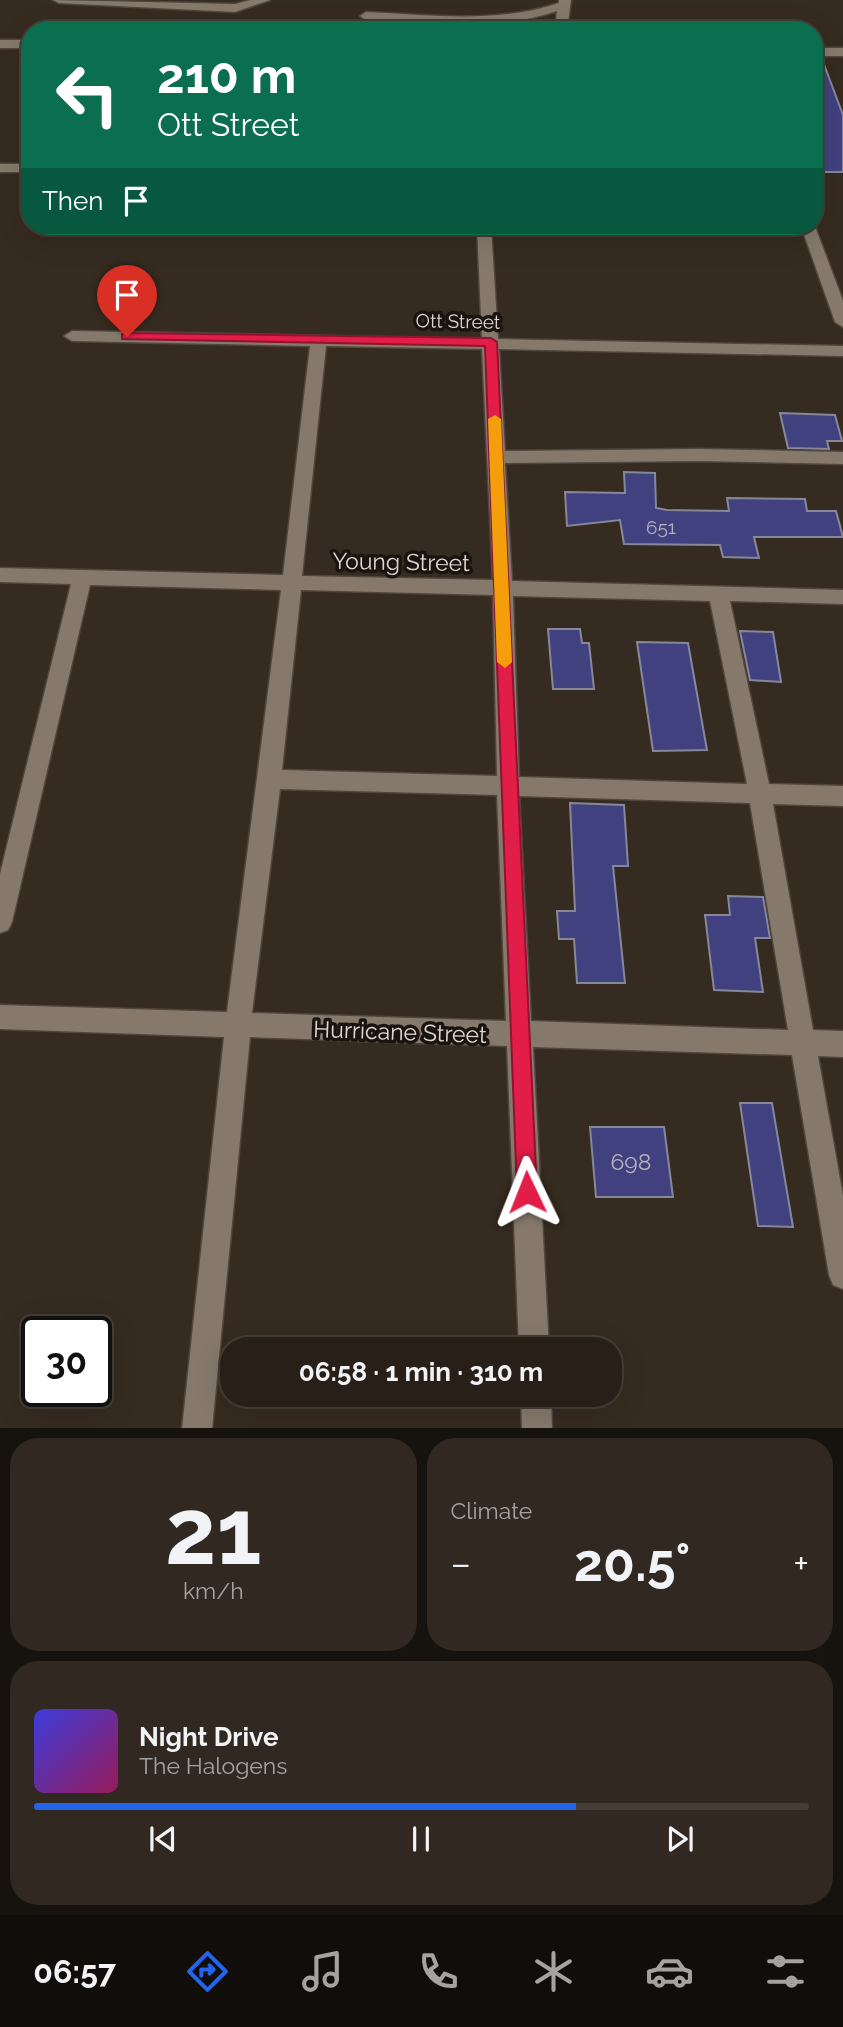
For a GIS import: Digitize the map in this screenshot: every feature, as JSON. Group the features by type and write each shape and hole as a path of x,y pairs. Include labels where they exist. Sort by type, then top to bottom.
{"street":[{"path":"59,0 235,8 264,0"},
{"path":"366,16 488,20 542,14 565,3"},
{"path":"562,21 565,3"},
{"path":"0,44 21,44"},
{"path":"823,52 843,52"},
{"path":"0,168 21,168"},
{"path":"485,235 503,589 508,786 533,1337"},
{"path":"811,235 843,322"},
{"name":"Ott Street","path":"72,336 491,342 843,351"},
{"path":"197,1428 238,1027 293,584 319,340"},
{"path":"497,457 698,455 843,458"},
{"name":"Young Street","path":"0,575 843,597"},
{"path":"0,922 82,578"},
{"path":"718,593 760,794 843,1275"},
{"path":"270,779 843,796"},
{"name":"Hurricane Street","path":"0,1017 238,1027 843,1044"},
{"path":"536,1407 537,1428"}],"building":[{"path":"823,62 843,115 843,172 823,172"},
{"path":"780,413 835,415 842,441 827,441 829,449 788,448"},
{"path":"624,472 655,473 656,508 667,510 729,511 727,498 805,499 807,511 836,511 843,537 754,537 759,558 723,557 720,545 624,544 620,520 567,526 565,492 625,493"},
{"path":"548,629 580,629 582,643 589,643 594,689 553,689"},
{"path":"740,631 773,632 781,682 750,680"},
{"path":"637,642 688,643 707,750 653,751"},
{"path":"570,803 624,805 628,866 613,866 625,983 577,983 574,939 559,939 557,911 575,911"},
{"path":"728,896 763,897 770,938 755,938 763,992 714,990 705,915 730,915"},
{"path":"740,1103 772,1103 793,1227 758,1226"},
{"path":"590,1127 664,1127 673,1197 596,1197"}],"slow traffic":[{"path":"495,419 505,662"}],"route":[{"path":"127,337 491,342 527,1192"}]}
